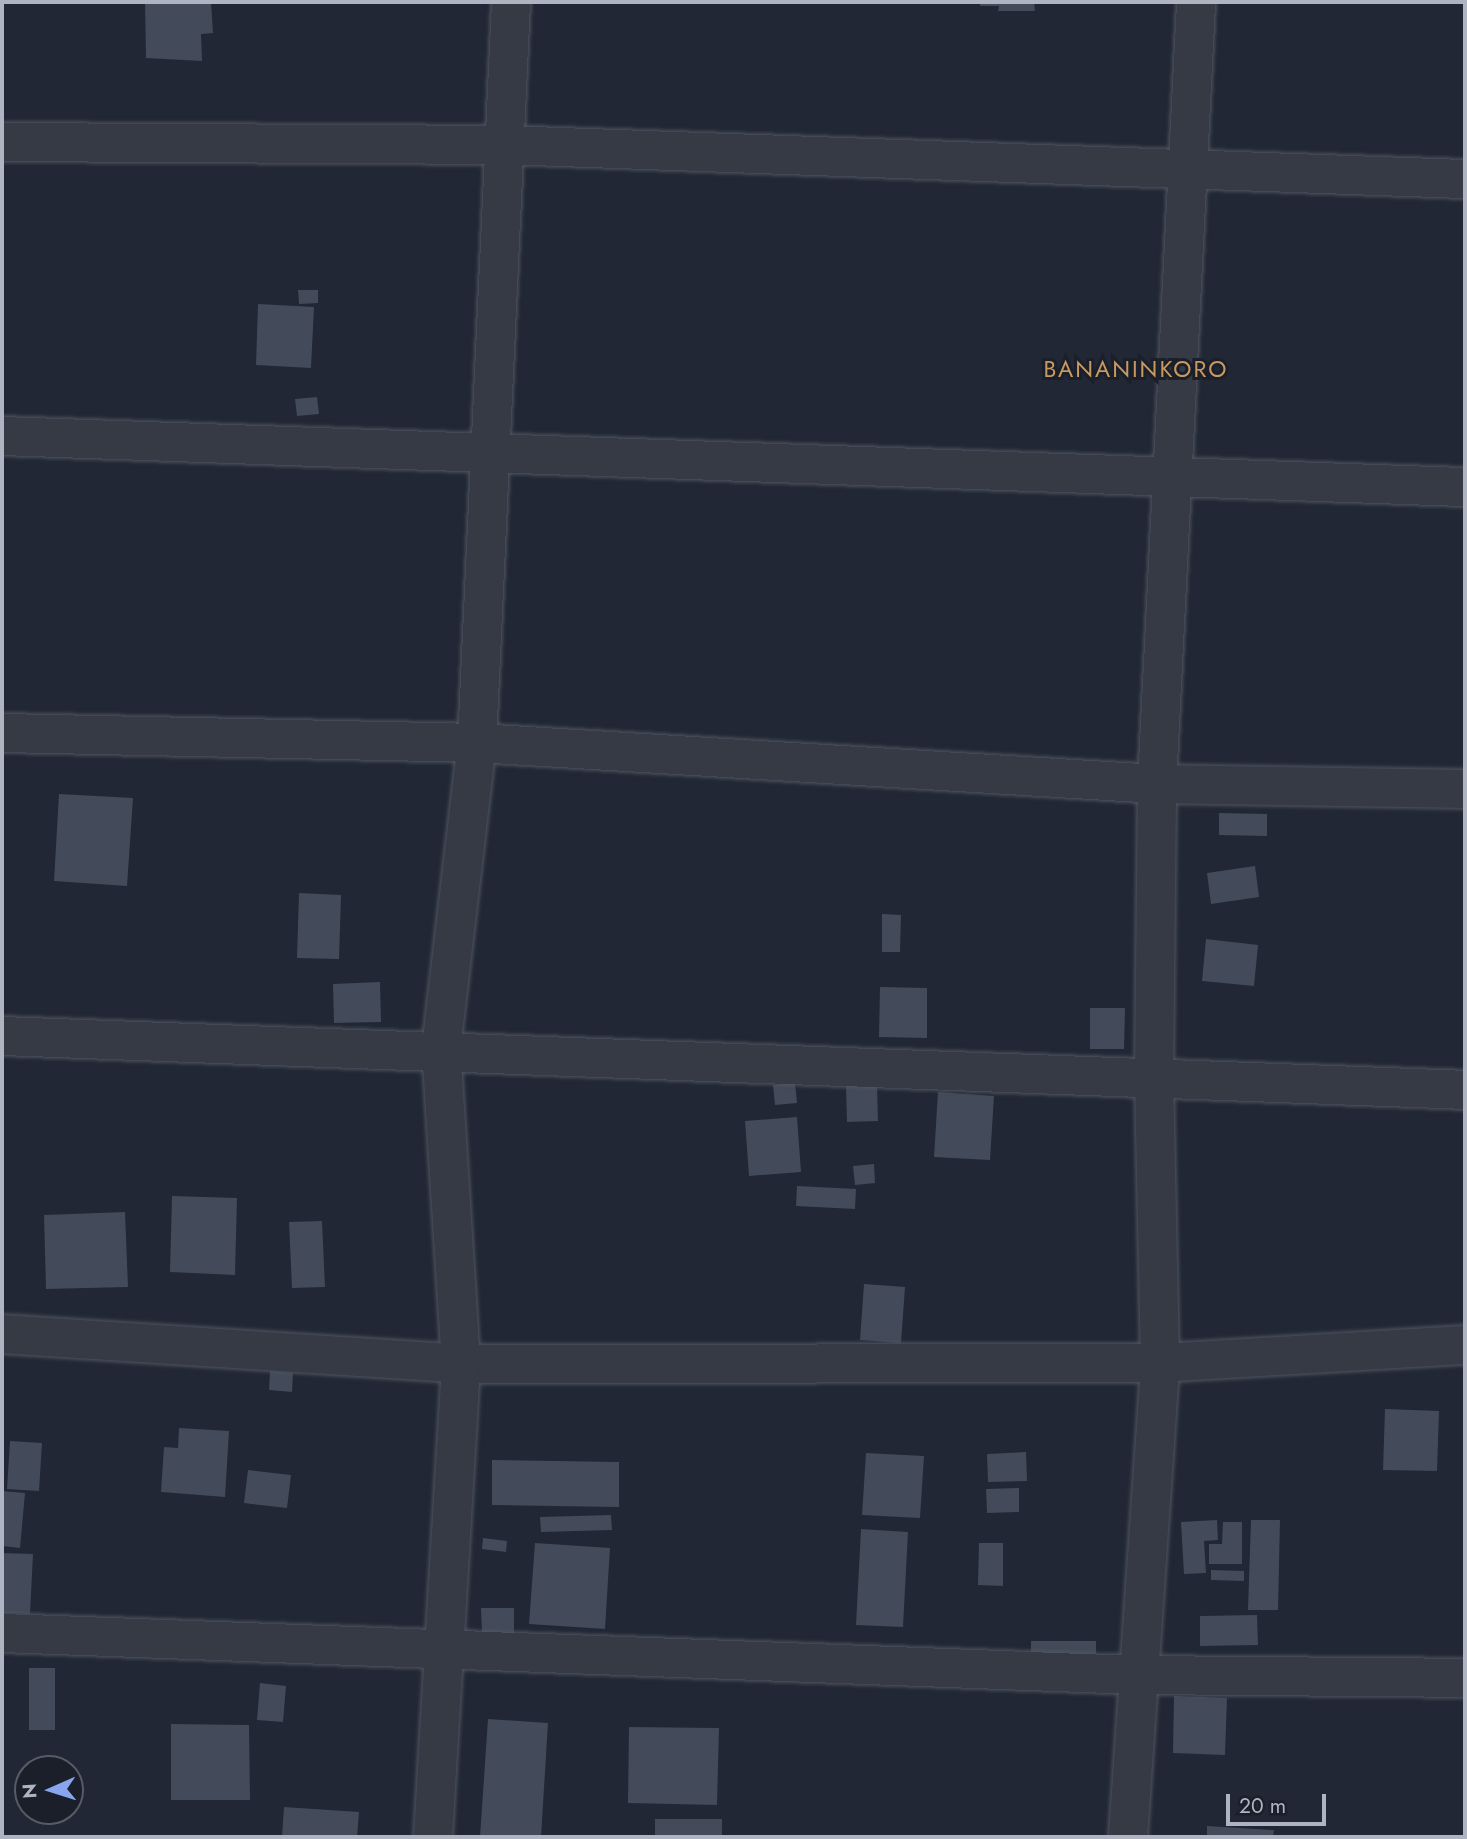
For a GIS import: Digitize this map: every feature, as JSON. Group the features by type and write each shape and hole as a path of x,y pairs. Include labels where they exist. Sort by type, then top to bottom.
{"street":[{"path":"433,1837 461,1364 441,1049 477,743 510,2"},
{"path":"1128,1837 1160,1363 1154,1076 1157,784 1196,2"},
{"path":"2,142 504,145 1465,179"},
{"path":"2,436 1465,487"},
{"path":"2,733 477,743 1157,784 1465,789"},
{"path":"2,1036 441,1049 1465,1090"},
{"path":"2,1334 461,1364 1160,1363 1465,1345"},
{"path":"2,1633 1137,1675 1465,1678"}],"building":[{"path":"145,2 211,2 213,33 201,34 202,61 146,58"},
{"path":"980,2 1034,2 1035,11 998,11 999,6 980,6"},
{"path":"298,290 318,290 318,303 299,304"},
{"path":"258,304 314,307 311,368 256,365"},
{"path":"317,397 319,414 297,416 295,399"},
{"path":"59,794 133,798 127,886 54,881"},
{"path":"1219,813 1267,814 1267,836 1219,835"},
{"path":"1255,866 1259,897 1211,904 1207,873"},
{"path":"299,893 341,895 339,959 297,958"},
{"path":"882,914 901,915 900,952 882,952"},
{"path":"1206,939 1258,945 1254,986 1202,981"},
{"path":"380,982 381,1022 334,1023 333,984"},
{"path":"880,987 927,988 927,1038 879,1037"},
{"path":"1090,1008 1125,1008 1124,1049 1090,1049"},
{"path":"795,1083 797,1103 775,1105 773,1085"},
{"path":"877,1085 878,1121 847,1122 846,1086"},
{"path":"938,1092 994,1096 990,1160 934,1157"},
{"path":"797,1117 801,1172 749,1176 745,1121"},
{"path":"874,1164 875,1183 855,1185 853,1166"},
{"path":"797,1186 856,1189 855,1209 796,1206"},
{"path":"172,1196 237,1198 235,1275 170,1272"},
{"path":"125,1212 128,1287 46,1289 44,1215"},
{"path":"322,1221 325,1287 292,1288 289,1222"},
{"path":"864,1284 905,1287 901,1343 860,1340"},
{"path":"270,1371 293,1373 292,1392 269,1390"},
{"path":"1385,1409 1439,1411 1437,1471 1383,1470"},
{"path":"179,1428 229,1431 225,1497 161,1492 164,1447 178,1448"},
{"path":"10,1441 42,1443 39,1491 7,1489"},
{"path":"1026,1452 1027,1481 988,1482 987,1454"},
{"path":"866,1453 924,1456 920,1518 862,1515"},
{"path":"492,1460 619,1462 619,1507 492,1505"},
{"path":"248,1470 291,1475 287,1508 244,1503"},
{"path":"1019,1488 1019,1512 987,1513 986,1489"},
{"path":"2,1491 25,1493 20,1548 2,1546"},
{"path":"611,1515 612,1530 541,1532 540,1517"},
{"path":"1217,1520 1218,1540 1204,1541 1206,1573 1184,1574 1181,1522"},
{"path":"1251,1520 1280,1520 1278,1610 1248,1610"},
{"path":"1223,1522 1242,1522 1242,1564 1209,1564 1209,1544 1222,1544"},
{"path":"861,1529 908,1532 903,1627 856,1625"},
{"path":"483,1538 507,1541 506,1552 482,1549"},
{"path":"535,1543 610,1548 605,1629 529,1624"},
{"path":"979,1543 1003,1543 1003,1586 978,1585"},
{"path":"2,1553 33,1554 30,1614 2,1613"},
{"path":"1211,1570 1244,1571 1244,1581 1211,1580"},
{"path":"481,1608 514,1608 514,1634 482,1633"},
{"path":"1257,1615 1258,1645 1200,1646 1200,1616"},
{"path":"1031,1641 1096,1641 1096,1663 1031,1664"},
{"path":"29,1668 55,1668 55,1730 29,1730"},
{"path":"260,1683 286,1686 283,1722 257,1720"},
{"path":"1174,1696 1227,1698 1225,1755 1173,1753"},
{"path":"488,1719 548,1723 541,1837 480,1837"},
{"path":"171,1724 249,1725 250,1800 171,1800"},
{"path":"629,1727 719,1728 717,1805 628,1803"},
{"path":"284,1807 359,1812 357,1837 282,1837"},
{"path":"655,1819 722,1819 722,1837 655,1837"},
{"path":"1207,1826 1274,1830 1273,1837 1207,1837"}],"district":[{"name":"BANANINKORO","path":"1136,369"}]}
